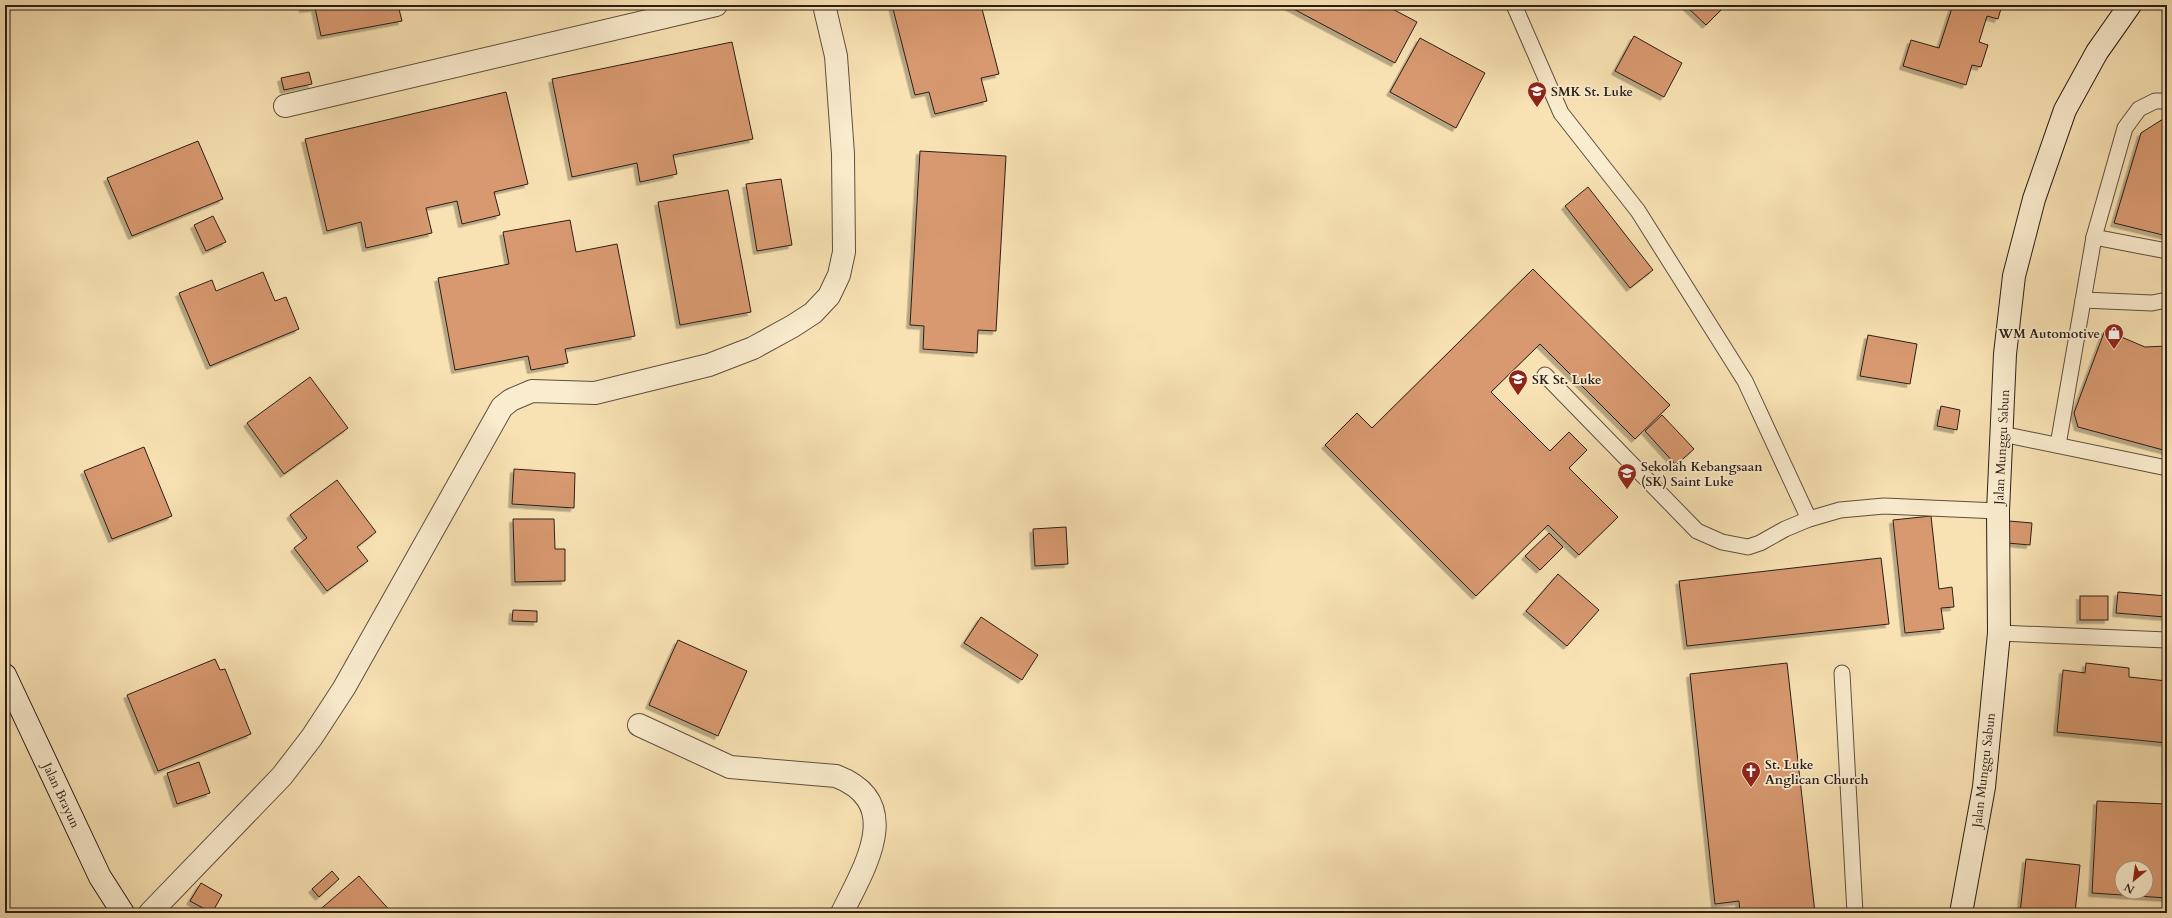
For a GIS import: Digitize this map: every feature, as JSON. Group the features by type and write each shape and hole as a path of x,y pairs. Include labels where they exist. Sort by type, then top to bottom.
{"street":[{"path":"286,106 716,5"},
{"path":"150,913 282,776 312,738 348,681 502,407 510,400 532,391 595,393 709,365 753,348 793,326 813,313 829,296 839,275 844,252 843,154 836,56 824,5"},
{"name":"Jalan Munggu Sabun","path":"1961,913 1984,787 1999,633 1998,511 2005,354 2014,276 2034,199 2065,110 2097,52 2130,5"},
{"name":"Jalan Brayun","path":"5,675 100,877 123,913"},
{"path":"639,725 730,767 836,776 851,782 862,792 870,805 874,820 875,835 872,850 842,913"}],"lane":[{"path":"1514,5 1560,113 1638,211 1745,381 1809,519"},
{"path":"2058,445 2094,237 2125,128 2139,109 2155,101 2167,101"},
{"path":"2094,237 2167,251"},
{"path":"2083,300 2152,304 2167,300"},
{"path":"1545,374 1697,530 1711,539 1734,546 1748,547 1760,543 1785,529 1809,519 1840,510 1884,506 1998,511"},
{"path":"2002,434 2167,468"},
{"path":"1999,633 2167,640"},
{"path":"1842,673 1855,913"}],"building":[{"path":"302,5 398,5 402,21 321,36 315,8 303,9"},
{"path":"892,5 981,5 999,74 981,78 987,101 935,114 929,92 915,95"},
{"path":"1286,5 1385,5 1417,22 1395,63"},
{"path":"1685,5 1726,5 1706,25"},
{"path":"1953,5 2002,5 1998,19 1987,16 1979,42 1988,45 1981,67 1972,65 1966,85 1903,66 1911,40 1939,48"},
{"path":"1634,36 1682,63 1664,97 1615,71"},
{"path":"1420,38 1485,73 1456,128 1390,92"},
{"path":"732,42 753,139 673,155 677,174 640,182 637,163 572,177 552,79"},
{"path":"309,72 312,84 284,90 281,78"},
{"path":"506,92 528,184 494,192 500,215 462,224 457,201 426,208 432,233 366,248 361,222 327,231 305,139"},
{"path":"2163,119 2167,120 2167,236 2114,223 2141,133"},
{"path":"198,141 223,199 132,236 107,178"},
{"path":"920,151 1006,156 996,331 978,330 977,353 923,349 924,326 910,325"},
{"path":"781,179 792,245 757,251 746,184"},
{"path":"1588,187 1653,270 1630,288 1565,206"},
{"path":"728,190 751,312 680,325 658,202"},
{"path":"213,216 226,242 206,251 194,225"},
{"path":"570,220 576,252 617,244 635,336 565,349 568,363 531,370 528,356 455,370 438,278 509,264 503,232"},
{"path":"1533,269 1670,405 1635,439 1540,344 1491,392 1550,451 1569,432 1587,450 1569,468 1618,517 1579,555 1548,525 1476,596 1325,445 1357,413 1372,428"},
{"path":"263,272 275,301 286,297 299,329 210,366 179,293 212,280 216,291"},
{"path":"2105,330 2145,347 2167,346 2167,451 2078,427 2074,413"},
{"path":"1868,335 1917,344 1910,384 1860,376"},
{"path":"310,377 348,428 284,474 247,423"},
{"path":"1941,406 1960,410 1957,430 1937,426"},
{"path":"1662,415 1694,449 1676,465 1645,431"},
{"path":"144,447 172,516 112,539 84,471"},
{"path":"514,469 575,473 574,508 512,504"},
{"path":"337,480 376,532 357,547 368,561 327,591 294,548 307,538 290,515"},
{"path":"1931,516 1939,589 1952,587 1954,607 1941,608 1944,629 1905,633 1893,520"},
{"path":"513,519 554,519 555,549 565,549 565,581 515,582"},
{"path":"2009,521 2032,523 2030,545 2007,543"},
{"path":"1066,527 1068,564 1035,566 1033,529"},
{"path":"1549,533 1563,547 1540,570 1525,556"},
{"path":"1881,558 1889,624 1687,646 1679,581"},
{"path":"1558,574 1599,610 1567,646 1526,611"},
{"path":"2118,592 2167,596 2165,617 2116,613"},
{"path":"2080,596 2108,596 2108,620 2080,620"},
{"path":"513,610 537,611 537,622 512,621"},
{"path":"981,617 1038,655 1022,680 964,643"},
{"path":"678,640 747,671 718,736 649,705"},
{"path":"215,659 220,670 225,669 251,734 158,771 127,695"},
{"name":"St. Luke Anglican Church","path":"1787,663 1815,913 1740,913 1739,901 1715,904 1690,674"},
{"path":"2086,663 2129,668 2129,677 2167,681 2167,743 2057,732 2063,670 2085,673"},
{"path":"199,762 210,793 177,804 167,773"},
{"path":"2097,801 2167,804 2167,898 2154,897 2154,860 2114,860 2114,894 2092,893"},
{"path":"2026,859 2080,865 2075,913 2020,913"},
{"path":"332,871 339,879 319,897 312,889"},
{"path":"359,876 392,913 316,913"},
{"path":"201,883 222,895 212,913 190,901"},
{"path":"2112,910 2112,913 2098,913 2098,911"}],"place":[{"name":"SMK St. Luke","path":"1537,108"},
{"name":"WM Automotive","path":"2114,350"},
{"name":"SK St. Luke","path":"1518,396"},
{"name":"Sekolah Kebangsaan (SK) Saint Luke","path":"1627,490"},
{"name":"St. Luke Anglican Church","path":"1751,788"}]}
